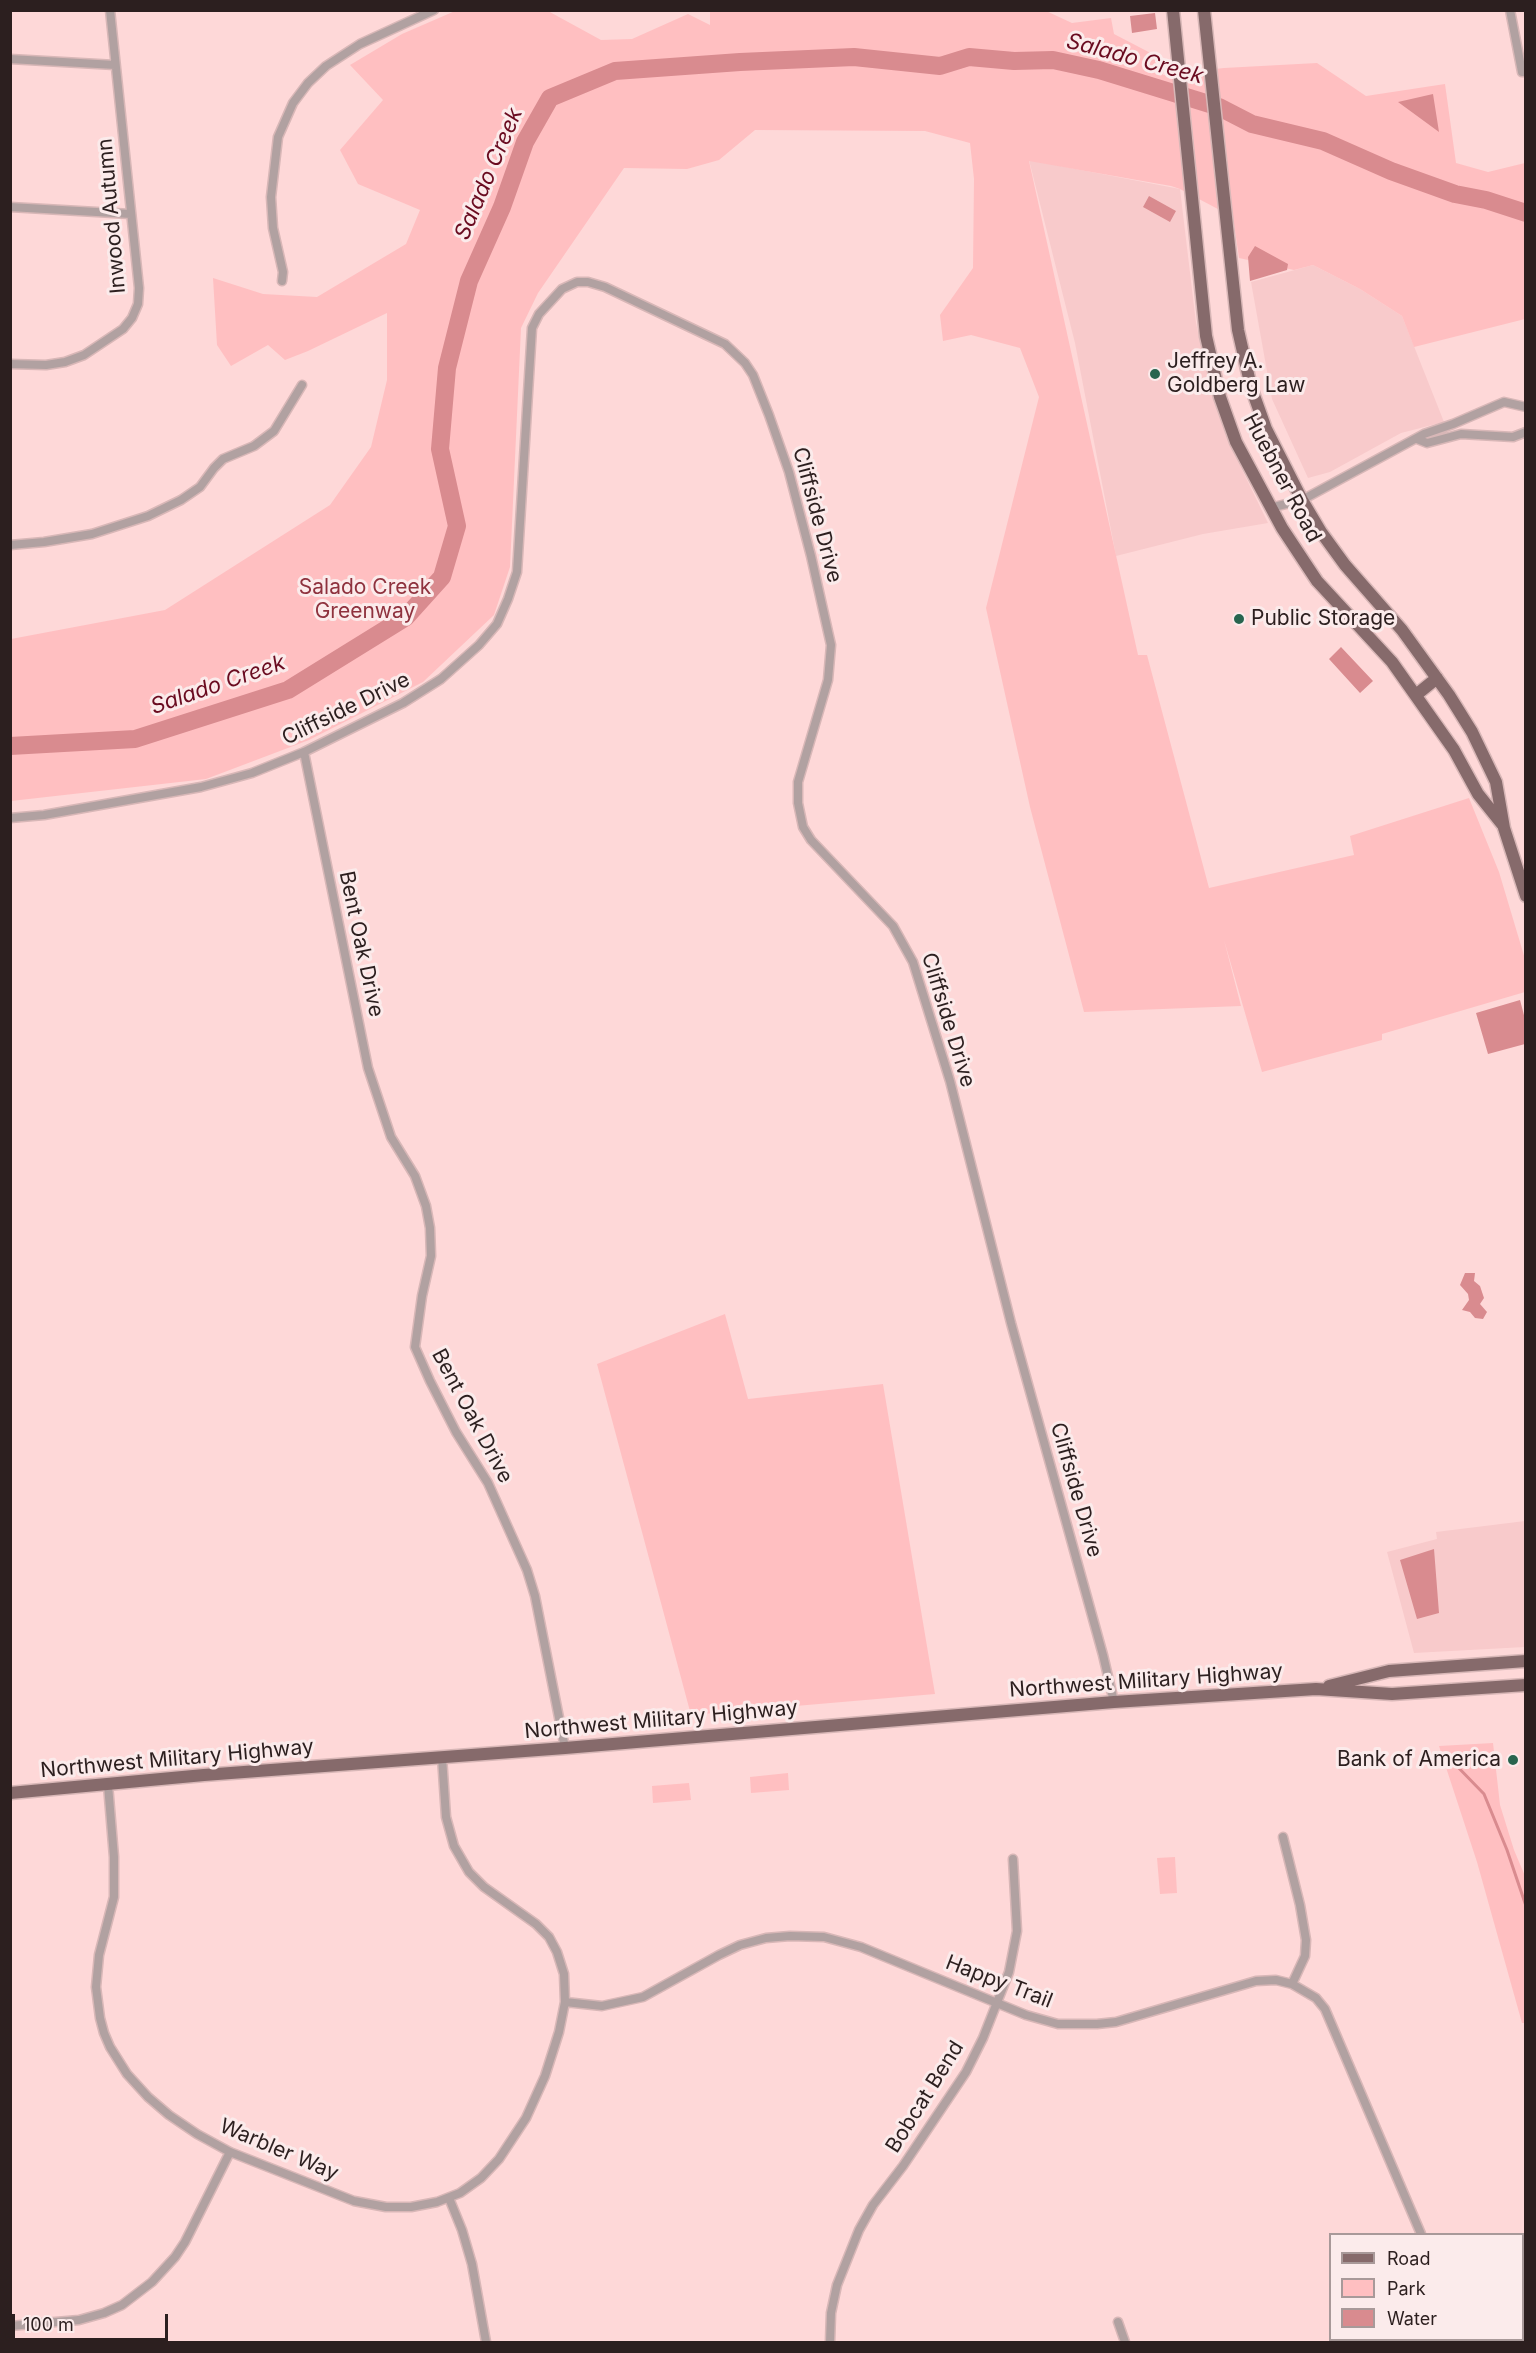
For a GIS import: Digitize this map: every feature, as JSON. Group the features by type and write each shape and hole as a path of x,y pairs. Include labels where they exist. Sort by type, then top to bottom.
{"main road":[{"name":"Huebner Road","path":"1173,10 1206,336 1220,396 1236,442 1270,508 1317,581 1392,662 1454,750 1478,795 1504,828"},
{"name":"Huebner Road","path":"1204,10 1238,330 1251,387 1266,429 1321,532 1345,565 1402,630 1472,732 1496,782 1504,828 1526,896"},
{"path":"1416,695 1437,678"},
{"name":"Northwest Military Highway","path":"1316,1689 1389,1671 1526,1661"},
{"name":"Northwest Military Highway","path":"10,1793 204,1775 565,1748 1114,1702 1316,1689 1392,1694 1526,1685"}],"street":[{"name":"Inwood Autumn","path":"10,364 46,365 84,355 123,329 132,318 138,304 139,288 110,10"},
{"path":"1510,10 1524,72"},
{"path":"282,281 284,272 273,228 271,197 278,137 293,103 308,83 326,66 360,44 432,11"},
{"path":"10,59 115,65"},
{"path":"10,207 131,214"},
{"name":"Cliffside Drive","path":"10,818 44,815 201,787 252,774 388,712 420,693 464,660 497,624 517,572 532,328 539,314 561,289 577,282 588,282 605,287 725,344 745,363 753,375 770,415 789,472 831,645 828,680 798,782 798,803 803,827 811,840 893,926 914,962 950,1080 1011,1323 1114,1702"},
{"path":"10,544 44,542 92,534 147,516 181,500 200,487 223,459 254,446 274,431 302,385"},
{"path":"1270,508 1302,500 1424,434 1504,402 1526,407"},
{"path":"1417,439 1427,443 1461,434 1513,437 1526,432"},
{"name":"Bent Oak Drive","path":"304,752 368,1068 391,1137 415,1176 426,1206 431,1256 422,1296 415,1347 456,1432 488,1483 527,1570 535,1596 565,1748"},
{"name":"Warbler Way","path":"108,1785 114,1857 114,1897 99,1955 96,1987 104,2033 118,2061 148,2097 197,2134 230,2152 354,2200 386,2207 405,2207 424,2205 449,2198 471,2186 490,2169 506,2149 526,2118 545,2076 559,2032 565,2002 564,1974 557,1952 549,1938 536,1924 484,1887 469,1872 454,1846 446,1817 442,1757"},
{"path":"1283,1837 1306,1940 1305,1956 1292,1984"},
{"name":"Bobcat Bend","path":"830,2343 831,2313 837,2285 859,2230 873,2205 966,2072 983,2038 1009,1972 1017,1931 1013,1859"},
{"name":"Happy Trail","path":"565,2002 602,2006 633,2000 643,1997 740,1945 766,1938 807,1936 824,1937 861,1947 1026,2015 1058,2024 1116,2022 1256,1981 1276,1980 1292,1984 1316,1998 1325,2009 1420,2233"},
{"path":"10,2326 79,2320 104,2313 122,2305 152,2282 176,2257 185,2242 230,2152"},
{"path":"449,2198 472,2264 486,2343"},
{"path":"1118,2322 1125,2343"}],"shaded area":[{"path":"1029,160 1180,189 1196,323 1208,379 1232,449 1268,523 1203,534 1116,556 1075,343"},
{"path":"1313,265 1360,289 1402,316 1444,422 1401,433 1330,472 1308,478 1272,399 1251,282"},
{"path":"1525,1521 1525,1647 1414,1653 1387,1552 1437,1539 1436,1532"}],"green space":[{"name":"Salado Creek Greenway","path":"710,10 1044,10 1072,23 1111,18 1114,34 1164,60 1163,75 1224,68 1317,63 1366,96 1445,84 1456,163 1488,172 1525,163 1525,319 1414,347 1402,316 1360,289 1313,265 1294,270 1239,258 1233,217 1180,189 1029,161 1138,655 1147,655 1209,888 1354,855 1350,836 1469,798 1499,872 1525,959 1525,992 1382,1034 1382,1040 1262,1072 1224,940 1241,1006 1084,1012 1030,807 986,608 1039,397 1020,348 971,335 943,341 940,315 973,268 974,179 970,143 925,131 755,130 719,160 687,169 624,168 538,293 521,328 510,567 494,615 423,682 309,740 206,779 11,801 11,639 165,610 330,505 371,447 387,380 387,313 285,360 268,345 231,366 217,345 213,278 263,294 317,297 406,244 420,210 358,184 340,150 383,100 350,65 402,34 455,11 548,11 601,40 632,39 688,14 710,25"},
{"path":"725,1314 748,1399 883,1384 935,1694 691,1715 597,1364"},
{"path":"1493,1743 1500,1805 1525,1876 1525,2023 1522,2023 1477,1862 1439,1746"},
{"path":"788,1773 789,1790 751,1793 750,1777"},
{"path":"689,1783 691,1800 653,1803 652,1786"},
{"path":"1175,1857 1177,1893 1160,1894 1157,1858"}],"water":[{"path":"1155,13 1157,29 1132,33 1130,16"},
{"path":"1433,94 1439,132 1398,102"},
{"path":"1149,196 1176,211 1170,222 1143,207"},
{"path":"1255,246 1288,264 1287,270 1250,281 1248,257"},
{"path":"1341,647 1373,681 1360,693 1329,659"},
{"path":"1520,1000 1525,1019 1525,1044 1488,1054 1476,1013"},
{"path":"1465,1273 1475,1273 1474,1281 1480,1286 1484,1298 1480,1304 1487,1312 1483,1319 1475,1318 1470,1312 1462,1310 1469,1300 1468,1294 1460,1285"},
{"path":"1434,1549 1439,1613 1417,1619 1400,1560"}],"waterway":[{"name":"Salado Creek","path":"10,746 135,739 288,690 406,617 442,577 457,526 440,449 447,368 469,281 502,207 525,142 550,98 615,71 854,57 940,66 969,57 1014,61 1053,60 1099,70 1219,107 1252,124 1323,141 1391,171 1455,194 1486,200 1526,213"},
{"path":"1451,1760 1484,1794 1507,1850 1526,1906"}],"place":[{"name":"Jeffrey A. Goldberg Law","path":"1155,374"},
{"name":"Public Storage","path":"1239,619"},
{"name":"Bank of America","path":"1513,1760"}]}
